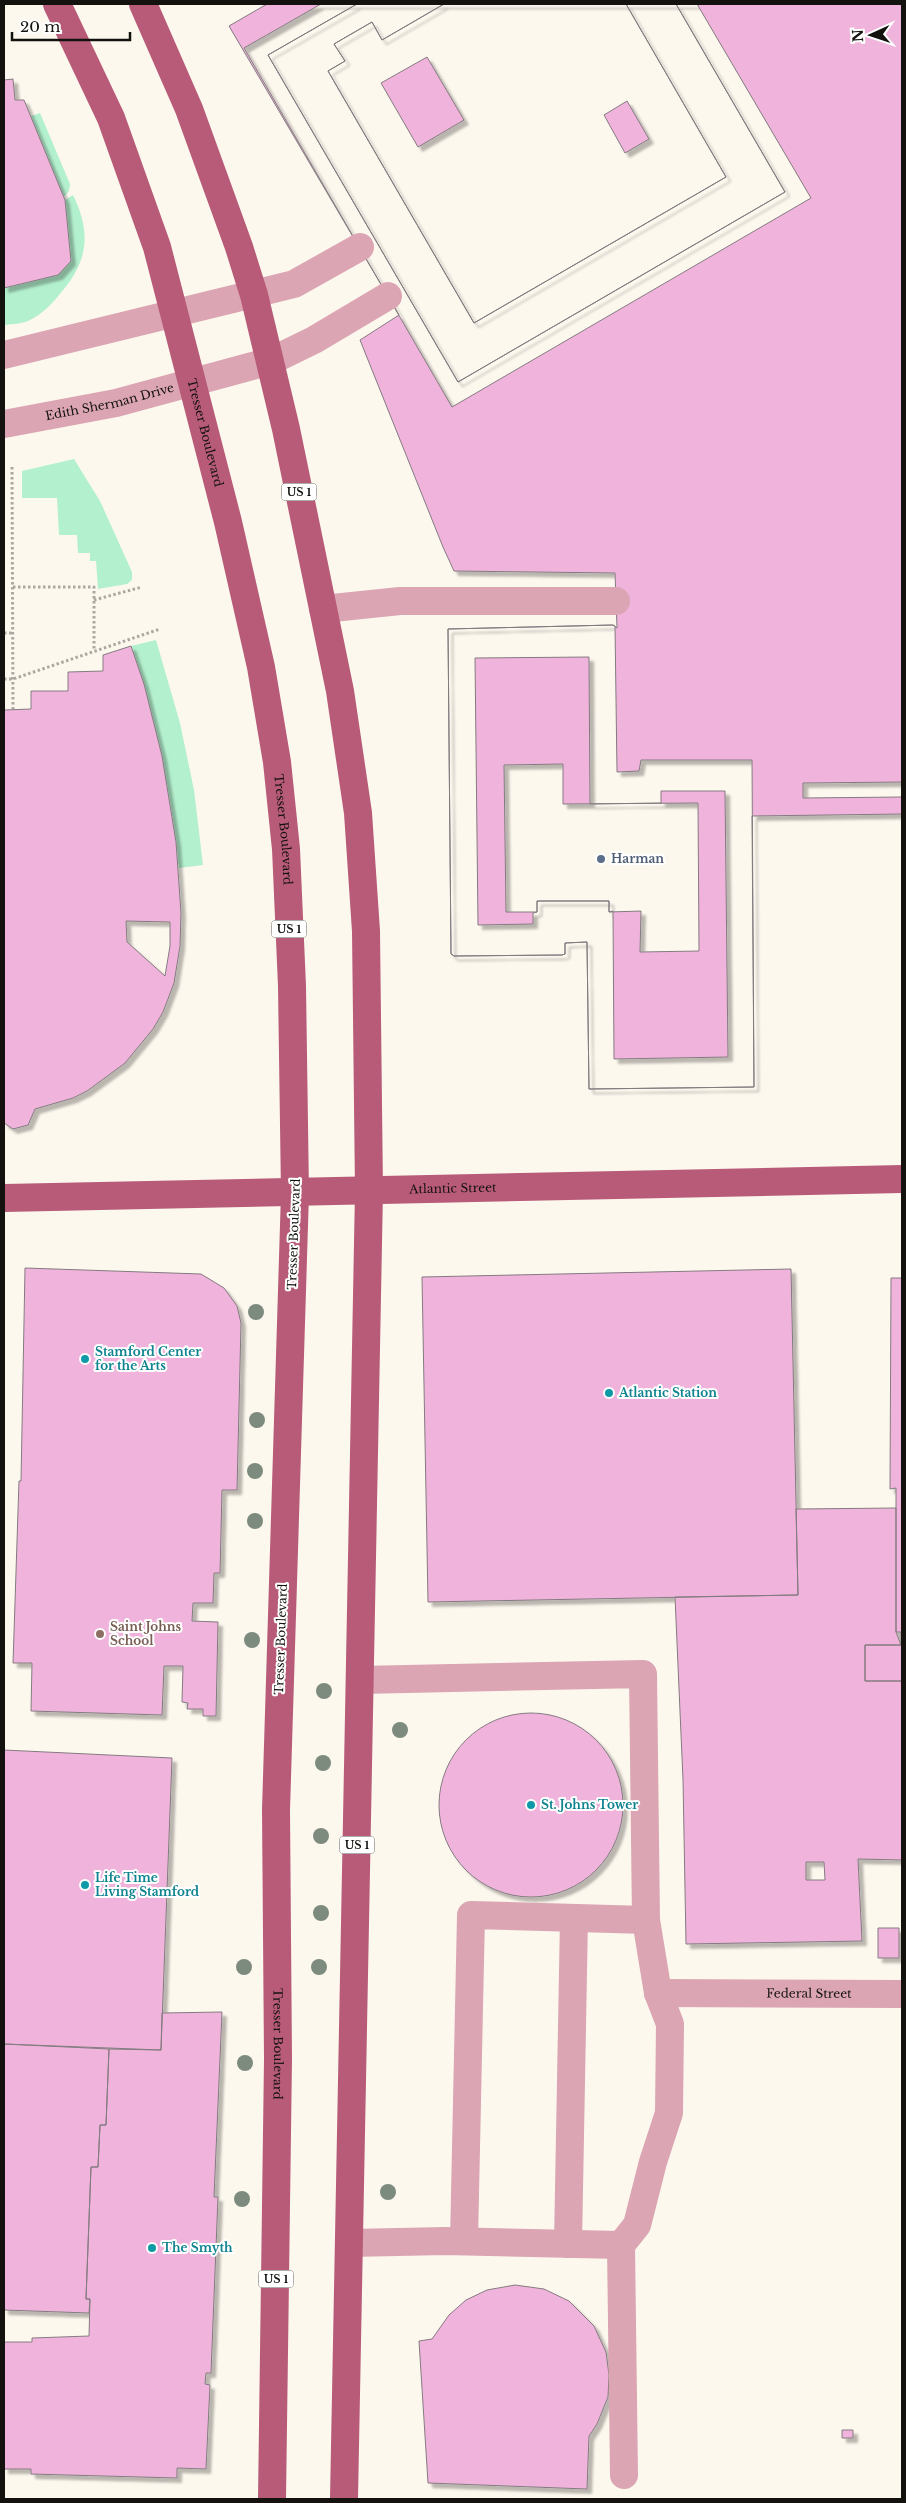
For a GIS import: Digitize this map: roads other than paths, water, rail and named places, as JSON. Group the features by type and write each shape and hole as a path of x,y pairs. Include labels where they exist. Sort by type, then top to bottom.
{"main road":[{"name":"Tresser Boulevard","path":"57,4 90,70 111,118 157,247 193,383 256,647 278,762 286,849 292,986 296,1192 276,1810 278,2059 272,2499"},
{"name":"US 1","path":"143,4 189,109 254,295 271,361 340,691 358,814 366,931 370,1191 344,2499"},
{"name":"Atlantic Street","path":"4,1198 902,1179"}],"street":[{"path":"4,355 294,284 360,247"},
{"name":"Edith Sherman Drive","path":"4,424 116,403 271,361 314,340 388,296"},
{"path":"323,609 400,601 616,601"},
{"path":"360,1680 643,1674 646,1920 658,1993 670,2024 669,2113 653,2162 637,2225 621,2245 624,2475"},
{"path":"464,2241 471,1915 646,1920"},
{"path":"568,2244 574,1918"},
{"name":"Federal Street","path":"658,1993 902,1994"},
{"path":"349,2243 464,2241 621,2245"}],"place":[{"name":"Harman","path":"601,859"},
{"name":"Stamford Center for the Arts","path":"85,1359"},
{"name":"Atlantic Station","path":"609,1393"},
{"name":"Saint Johns School","path":"100,1634"},
{"name":"St. Johns Tower","path":"531,1805"},
{"name":"Life Time Living Stamford","path":"85,1885"},
{"name":"The Smyth","path":"152,2248"}]}
